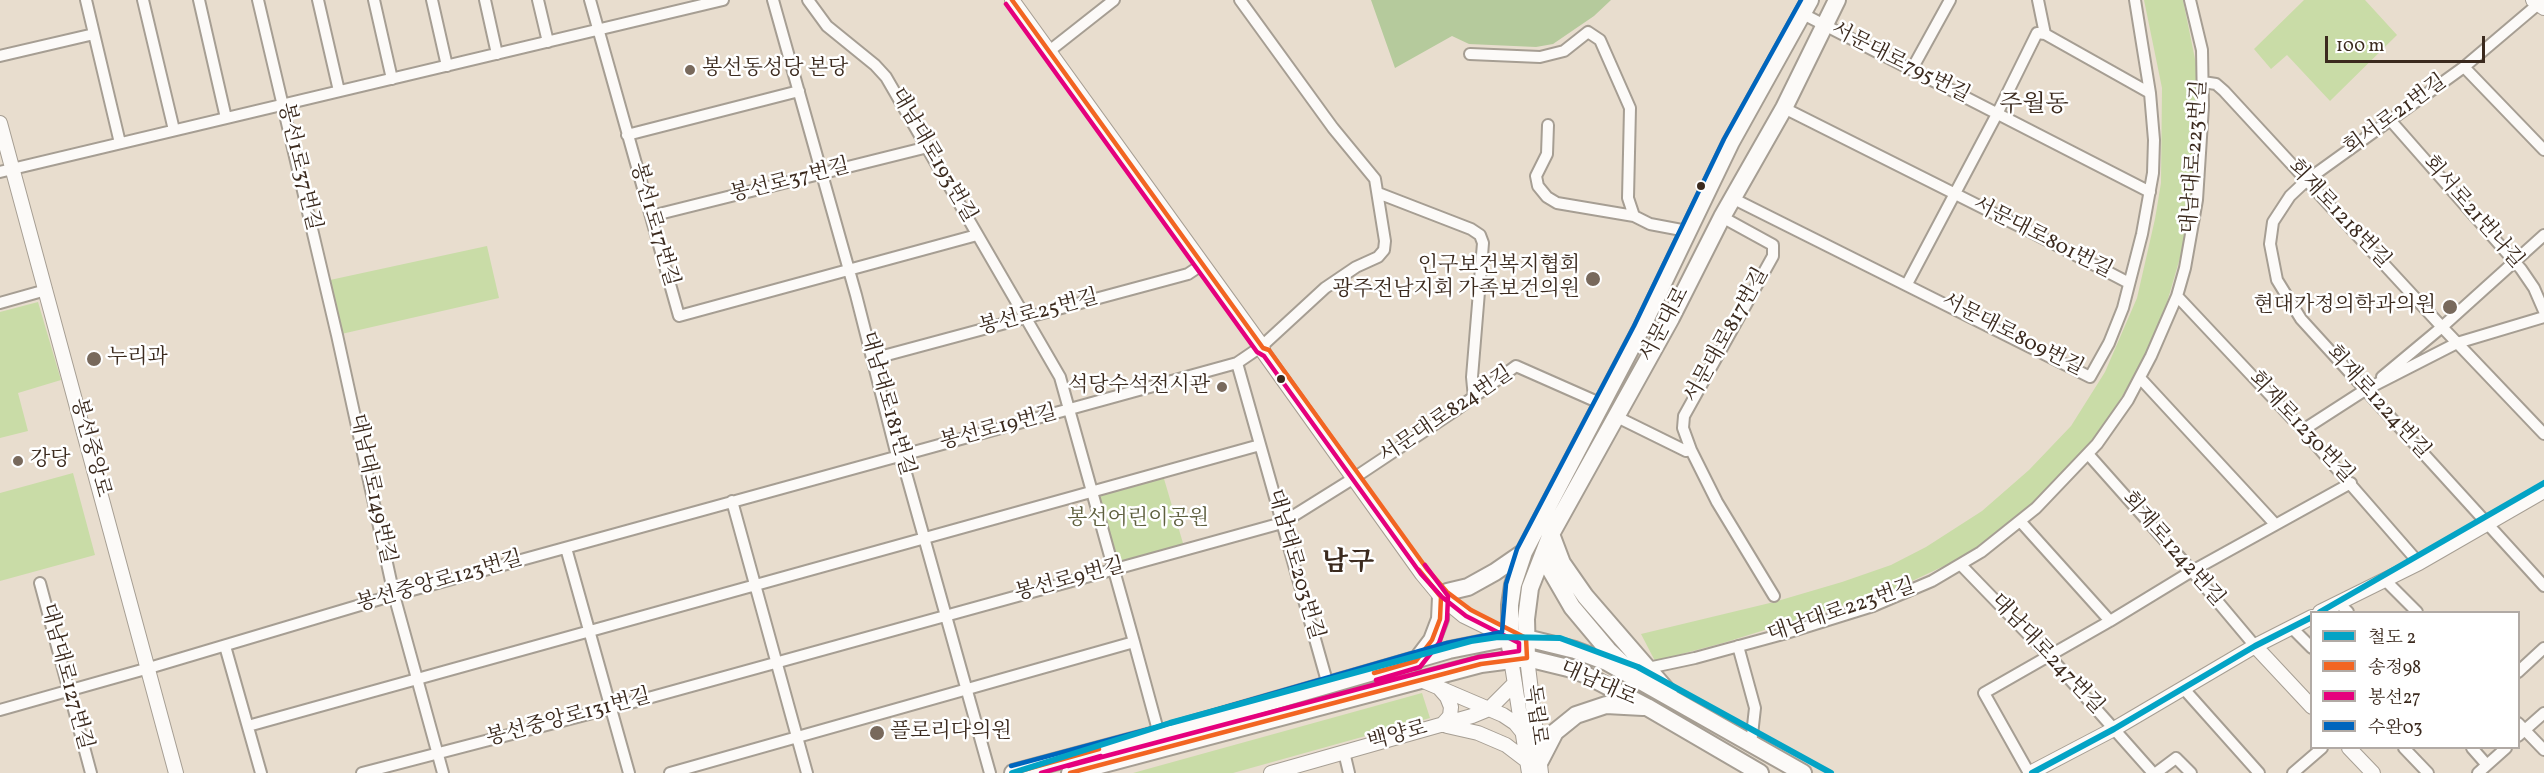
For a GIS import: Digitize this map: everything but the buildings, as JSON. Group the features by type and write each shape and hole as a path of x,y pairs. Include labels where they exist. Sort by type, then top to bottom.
{"main road":[{"path":"1012,0 1263,347 1269,350 1394,528 1422,574 1444,595 1515,635"},
{"name":"서문대로","path":"1515,635 1526,619 1530,588 1551,534 1617,417 1732,198 1784,108 1837,0"},
{"name":"서문대로","path":"1519,659 1515,635 1513,585 1524,552 1602,404 1757,92 1806,7"},
{"name":"봉선중앙로","path":"0,123 6,170 46,290 176,773"},
{"path":"2326,611 2344,608 2386,581 2488,525 2544,491"},
{"path":"1551,534 1562,563 1646,676"},
{"path":"1545,551 1550,568 1572,607 1608,650 1646,676"},
{"path":"1444,595 1468,587 1524,552"},
{"path":"1416,661 1432,640 1440,619 1444,595"},
{"path":"2030,773 2114,729 2254,646 2310,618"},
{"name":"대남대로","path":"1013,773 1159,734 1449,650 1515,635 1575,650 1646,676 1677,703 1803,773"},
{"path":"2254,646 2310,705"},
{"name":"대남대로","path":"1070,773 1427,682 1480,664 1519,659 1568,668 1647,707 1758,772"},
{"name":"독립로","path":"1519,659 1515,683 1524,734 1534,767"},
{"name":"독립로","path":"1519,659 1534,767"},
{"path":"1416,661 1426,660 1430,663 1433,672 1427,682"},
{"path":"1427,682 1489,709 1515,723 1524,734"},
{"path":"1427,682 1447,697 1452,707 1450,716 1442,725"},
{"name":"백양로","path":"1271,773 1442,725 1489,709 1515,683"},
{"path":"1534,767 1555,732 1576,715 1606,705 1647,707"},
{"name":"독립로","path":"1442,725 1478,733 1500,742 1519,753 1534,767"},
{"path":"2351,749 2373,773"}],"street":[{"path":"86,0 120,143"},
{"path":"143,0 174,130"},
{"path":"199,0 226,118"},
{"name":"봉선1로37번길","path":"258,0 337,335"},
{"path":"318,0 339,91"},
{"path":"374,0 392,79"},
{"path":"432,0 447,66"},
{"path":"485,0 497,54"},
{"path":"538,0 548,42"},
{"name":"봉선1로17번길","path":"590,0 679,316 849,270"},
{"path":"6,170 723,0"},
{"name":"대남대로181번길","path":"773,0 849,270 897,456 904,466 990,773"},
{"name":"대남대로193번길","path":"808,0 827,26 875,64 886,77 1060,377 1071,409 1159,734"},
{"path":"1048,52 1114,0"},
{"path":"1240,0 1333,128 1374,179 1378,193 1471,229 1480,235 1483,243 1472,377 1474,398"},
{"path":"1912,69 1950,0"},
{"path":"2038,0 2045,34"},
{"path":"2129,283 2150,192 2154,140 2151,93 2136,0"},
{"name":"대남대로223번길","path":"1646,676 1890,600 1961,565 2042,502 2088,454 2116,418 2140,378 2177,296 2185,268 2197,200 2203,82 2202,50 2190,0"},
{"name":"회서로21번길","path":"2307,180 2464,67 2540,3"},
{"name":"서문대로795번길","path":"1806,7 1825,26 2150,192"},
{"path":"1470,54 1540,57 1564,51 1588,32 1600,40 1630,108 1628,198 1634,216"},
{"path":"1997,114 2037,33 2045,34 2084,54 2151,93"},
{"path":"0,56 94,34"},
{"path":"2464,67 2544,150"},
{"name":"회재로1218번길","path":"2203,82 2216,84 2224,90 2442,327 2544,434"},
{"name":"봉선1로17번길","path":"627,135 799,91"},
{"name":"서문대로801번길","path":"1784,108 2129,283"},
{"name":"서문대로801번길","path":"1907,284 1997,114"},
{"name":"회서로21번나길","path":"2391,121 2515,261 2534,288 2544,311"},
{"path":"1548,125 1547,154 1536,176 1538,186 1546,197 1557,203 1634,216 1650,224 1687,231"},
{"name":"봉선로37번길","path":"651,216 928,147"},
{"name":"회재로1224번길","path":"2307,180 2285,203 2272,222 2270,244 2275,271 2284,294 2301,319 2544,586"},
{"name":"봉선로19번길","path":"732,501 1237,363 1263,347 1325,288 1356,267 1378,257 1384,250 1385,241 1378,193"},
{"name":"서문대로809번길","path":"1732,198 2090,377 2118,323 2129,283"},
{"name":"서문대로817번길","path":"1691,450 1683,428 1684,416 1773,256 1773,245 1722,217"},
{"path":"2365,390 2442,327 2544,235"},
{"name":"대남대로193번길","path":"849,270 977,236"},
{"name":"봉선로25번길","path":"872,359 1188,274 1203,264"},
{"path":"0,303 46,290"},
{"name":"회재로1230번길","path":"2177,296 2303,430 2419,563"},
{"path":"2303,430 2365,390 2457,343 2544,317"},
{"name":"대남대로149번길","path":"337,335 394,595 443,773"},
{"name":"대남대로203번길","path":"1237,363 1328,685"},
{"name":"서문대로824번길","path":"1357,477 1474,398 1516,366 1602,404"},
{"path":"2140,378 2275,524"},
{"path":"1617,417 1686,451 1691,450 1717,502 1774,596"},
{"path":"248,726 1260,445"},
{"name":"회재로1242번길","path":"2088,454 2254,646"},
{"name":"봉선로9번길","path":"777,663 1282,523 1357,477"},
{"path":"2030,773 1984,693 2050,657 2275,524 2351,483"},
{"path":"732,501 807,773"},
{"name":"봉선중앙로123번길","path":"0,710 394,595 732,501"},
{"path":"2020,521 2110,621"},
{"path":"566,548 629,773"},
{"name":"대남대로247번길","path":"1961,565 2050,657 2154,773"},
{"path":"2386,581 2415,611"},
{"name":"대남대로127번길","path":"40,583 88,772"},
{"path":"2291,627 2310,646"},
{"path":"670,773 1134,642"},
{"path":"225,646 261,773"},
{"path":"1738,646 1755,708 1751,744"},
{"path":"2520,670 2544,648"},
{"name":"봉선중앙로131번길","path":"362,773 777,663"},
{"path":"2184,689 2259,773"},
{"path":"2544,713 2521,730 2544,750"},
{"path":"2293,773 2320,749"},
{"path":"2406,749 2428,773"},
{"path":"2474,749 2487,765"},
{"path":"2478,773 2504,749"},
{"path":"1344,752 1349,773"},
{"path":"2154,773 2176,758 2190,773"}],"green space":[{"path":"1371,0 1611,0 1594,16 1553,44 1536,47 1469,44 1452,36 1395,68"},
{"path":"2144,0 2183,0 2196,64 2198,100 2192,203 2184,244 2159,330 2109,418 2077,460 2047,492 2006,527 1968,554 1895,589 1723,643 1655,661 1641,634 1774,602 1842,582 1891,565 1926,547 1982,511 2029,470 2071,426 2105,372 2137,298 2155,219 2161,183 2162,88"},
{"path":"2304,0 2365,0 2397,35 2330,101 2287,55 2271,69 2254,49"},
{"path":"487,246 499,298 337,335 330,280"},
{"path":"38,302 61,380 18,393 28,431 0,438 0,312"},
{"name":"봉선어린이공원","path":"1162,472 1185,550 1114,569 1093,491"},
{"path":"73,473 95,555 0,581 0,493"},
{"path":"1422,693 1430,718 1233,773 1133,773"}],"rail line":[{"name":"2","path":"2322,611 2544,483"},
{"name":"2","path":"2032,773 2114,729 2255,646 2310,618"},
{"name":"2","path":"1012,773 1170,723 1471,641 1498,637 1560,638 1638,667 1831,773"}],"transit line":[{"name":"송정98","path":"1012,0 1263,348 1269,350 1427,569 1447,592 1471,610 1526,638 1527,658 1481,664 1070,773"},
{"name":"수완03","path":"1011,766 1157,727 1447,643 1502,632 1506,584 1517,549 1634,326 1724,139 1801,0"},
{"name":"봉선27","path":"1006,4 1257,352 1264,356 1421,574 1442,597 1466,616 1519,643 1519,651 1479,657 1068,766"},
{"name":"봉선27","path":"1376,680 1420,667 1439,643 1447,620 1448,596 1425,565"},
{"name":"송정98","path":"1374,673 1416,661 1432,640 1440,619 1441,597 1419,570"},
{"name":"송정98","path":"1013,773 1099,749"},
{"name":"봉선27","path":"1041,773 1101,756"}],"place":[{"name":"봉선동성당 본당","path":"690,70"},
{"name":"인구보건복지협회 광주전남지회 가족보건의원","path":"1593,279"},
{"name":"현대가정의학과의원","path":"2450,307"},
{"name":"누리과","path":"94,359"},
{"name":"석당수석전시관","path":"1222,387"},
{"name":"강당","path":"18,461"},
{"name":"플로리다의원","path":"877,733"}],"district":[{"name":"주월동","path":"2034,107"},
{"name":"남구","path":"1348,565"}]}
